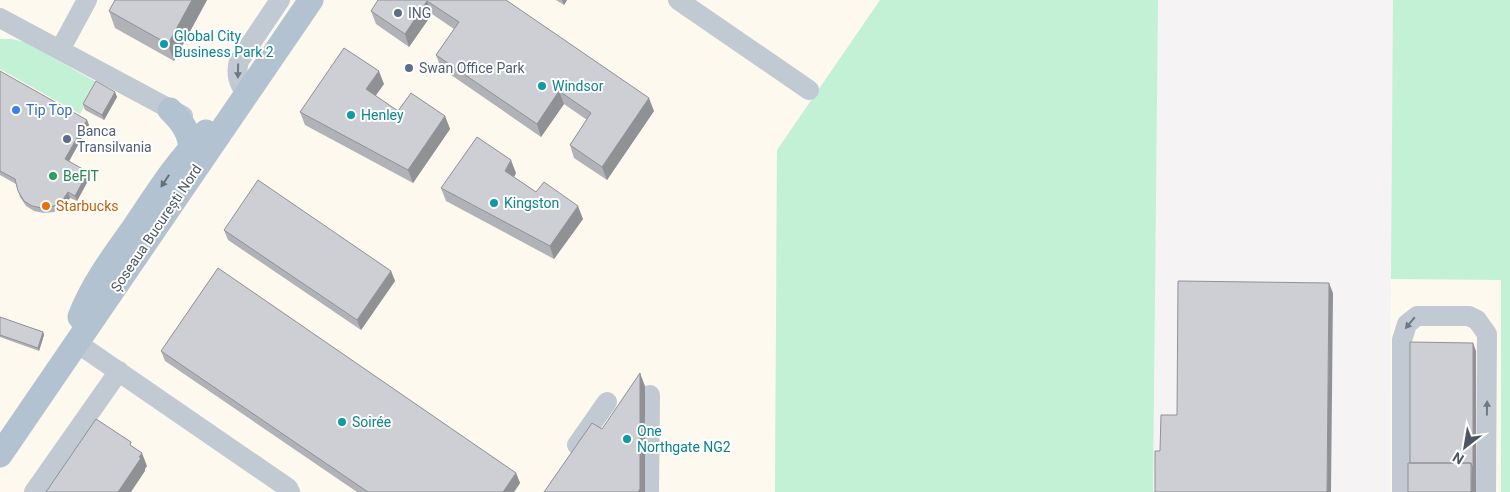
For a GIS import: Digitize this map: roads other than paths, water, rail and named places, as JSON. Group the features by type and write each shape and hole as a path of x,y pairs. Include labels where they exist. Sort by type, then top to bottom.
{"main road":[{"name":"Șoseaua București Nord","path":"0,456 182,189 220,123 246,95 311,0"},
{"path":"170,110 185,127 191,147 188,174 182,189"},
{"path":"77,343 77,325 92,291 171,172 191,147 220,123"}],"street":[{"path":"60,50 87,0"},
{"path":"246,95 239,83 236,72 239,61 280,0"},
{"path":"678,0 809,90"},
{"path":"0,18 194,122 220,123"},
{"path":"1402,492 1402,340 1407,324 1417,316 1469,316 1477,320 1487,334 1486,492"},
{"path":"77,343 288,488 290,492"},
{"path":"34,492 119,371"},
{"path":"649,492 650,395"},
{"path":"568,459 607,402"}],"place":[{"name":"ING","path":"398,13"},
{"name":"Global City Business Park 2","path":"164,44"},
{"name":"Swan Office Park","path":"409,68"},
{"name":"Windsor","path":"542,86"},
{"name":"Tip Top","path":"16,110"},
{"name":"Henley","path":"351,115"},
{"name":"Banca Transilvania","path":"67,139"},
{"name":"BeFIT","path":"53,176"},
{"name":"Kingston","path":"494,203"},
{"name":"Starbucks","path":"46,206"},
{"name":"Soirée","path":"342,422"},
{"name":"One Northgate NG2","path":"627,439"}]}
